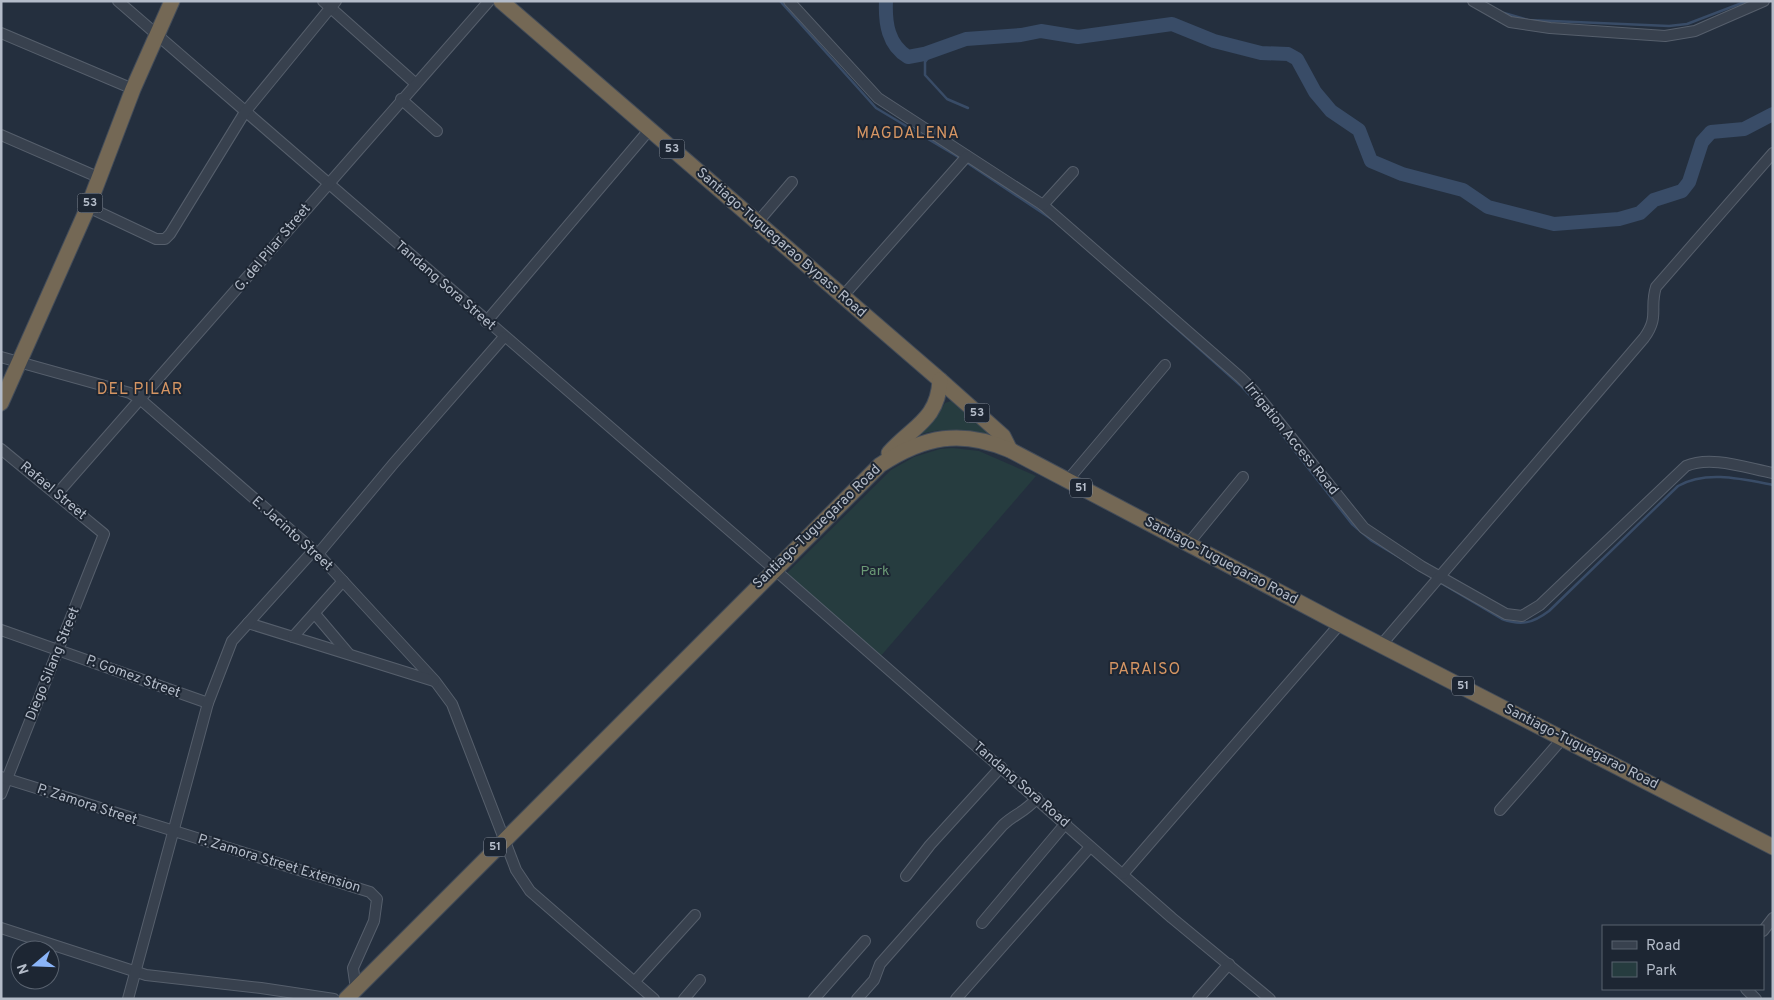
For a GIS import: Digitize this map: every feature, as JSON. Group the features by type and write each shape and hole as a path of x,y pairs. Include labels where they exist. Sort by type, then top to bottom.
{"highway":[{"name":"53","path":"1,403 88,207 132,89 172,1"},
{"name":"Santiago-Tuguegarao Bypass Road","path":"501,1 940,380 1003,436 1010,450"},
{"path":"880,465 934,408 939,397 940,380"},
{"name":"Santiago-Tuguegarao Road","path":"351,994 880,465 919,444 942,438 974,439 1010,450 1340,624 1773,847"}],"street":[{"name":"Tandang Sora Street","path":"118,1 486,322 774,569"},
{"name":"G. del Pilar Street","path":"57,494 489,1"},
{"name":"Irrigation Access Road","path":"788,1 878,98 1043,205 1254,391 1364,528 1397,552 1506,614 1522,616 1532,612 1552,595 1675,473 1686,466 1697,461 1709,461 1773,473"},
{"path":"1473,1 1510,22 1550,28 1665,36 1695,31 1764,1"},
{"path":"88,207 156,239 165,239 170,234 245,112 330,3 416,84"},
{"path":"1,33 132,89"},
{"path":"402,99 437,131"},
{"path":"486,322 650,128"},
{"path":"1,136 100,178"},
{"path":"1382,644 1438,576 1644,338 1653,326 1656,287 1773,152"},
{"path":"843,296 968,156"},
{"path":"1043,205 1073,172"},
{"path":"757,222 792,182"},
{"path":"128,999 208,703 232,641 315,552 504,337"},
{"name":"E. Jacinto Street","path":"1,357 130,393 140,399 315,552 434,682 454,710 516,870 530,891 654,999"},
{"path":"1067,481 1165,365"},
{"name":"Rafael Street","path":"1,449 104,534"},
{"path":"1188,544 1243,477"},
{"name":"Diego Silang Street","path":"1,794 4,778 59,650 104,534"},
{"name":"Tandang Sora Road","path":"774,569 1066,823 1090,847 1270,999"},
{"path":"293,637 343,581"},
{"path":"315,614 348,654"},
{"path":"248,623 434,682"},
{"path":"1122,874 1340,624"},
{"name":"P. Gomez Street","path":"1,630 208,703"},
{"path":"1500,810 1563,738"},
{"path":"906,876 930,845 1001,767"},
{"name":"P. Zamora Street","path":"4,778 174,832"},
{"path":"857,999 874,980 880,964 1003,825 1012,817 1027,810 1037,798"},
{"path":"982,923 1066,823"},
{"name":"P. Zamora Street Extension","path":"174,832 370,892 377,899 377,909 374,921 353,968 351,994"},
{"path":"956,999 1090,847"},
{"path":"635,981 695,915"},
{"path":"1764,930 1773,918"},
{"path":"1,928 135,972 334,999"},
{"path":"814,999 865,941"},
{"path":"1198,999 1229,964"},
{"path":"684,999 700,980"},
{"path":"1747,990 1756,999"}],"green space":[{"path":"951,401 997,441 977,434 947,430 916,436 941,410 945,403"},
{"name":"Park","path":"953,448 979,451 1036,476 880,657 786,574 891,470 914,457 940,449"}],"waterway":[{"path":"780,1 876,108 960,158"},
{"path":"886,1 889,33 896,46 908,57 924,54 966,39 1021,35 1041,31 1078,37 1172,24 1214,41 1261,53 1288,54 1297,59 1315,92 1331,111 1359,130 1371,161 1402,174 1463,190 1488,207 1554,224 1619,219 1640,213 1654,200 1682,191 1689,182 1702,142 1711,132 1744,129 1773,114"},
{"path":"1504,13 1528,20 1669,26 1687,24 1747,1"},
{"path":"933,51 925,62 925,75 947,99 968,108"},
{"path":"966,162 1053,220"},
{"path":"1157,311 1240,385 1258,404 1352,524 1372,541 1404,560"},
{"path":"1441,583 1502,619 1521,623 1532,621 1549,611 1678,486 1700,478 1712,477 1737,478 1773,485"}],"district":[{"name":"MAGDALENA","path":"908,134"},
{"name":"DEL PILAR","path":"140,390"},
{"name":"PARAISO","path":"1145,670"}]}
